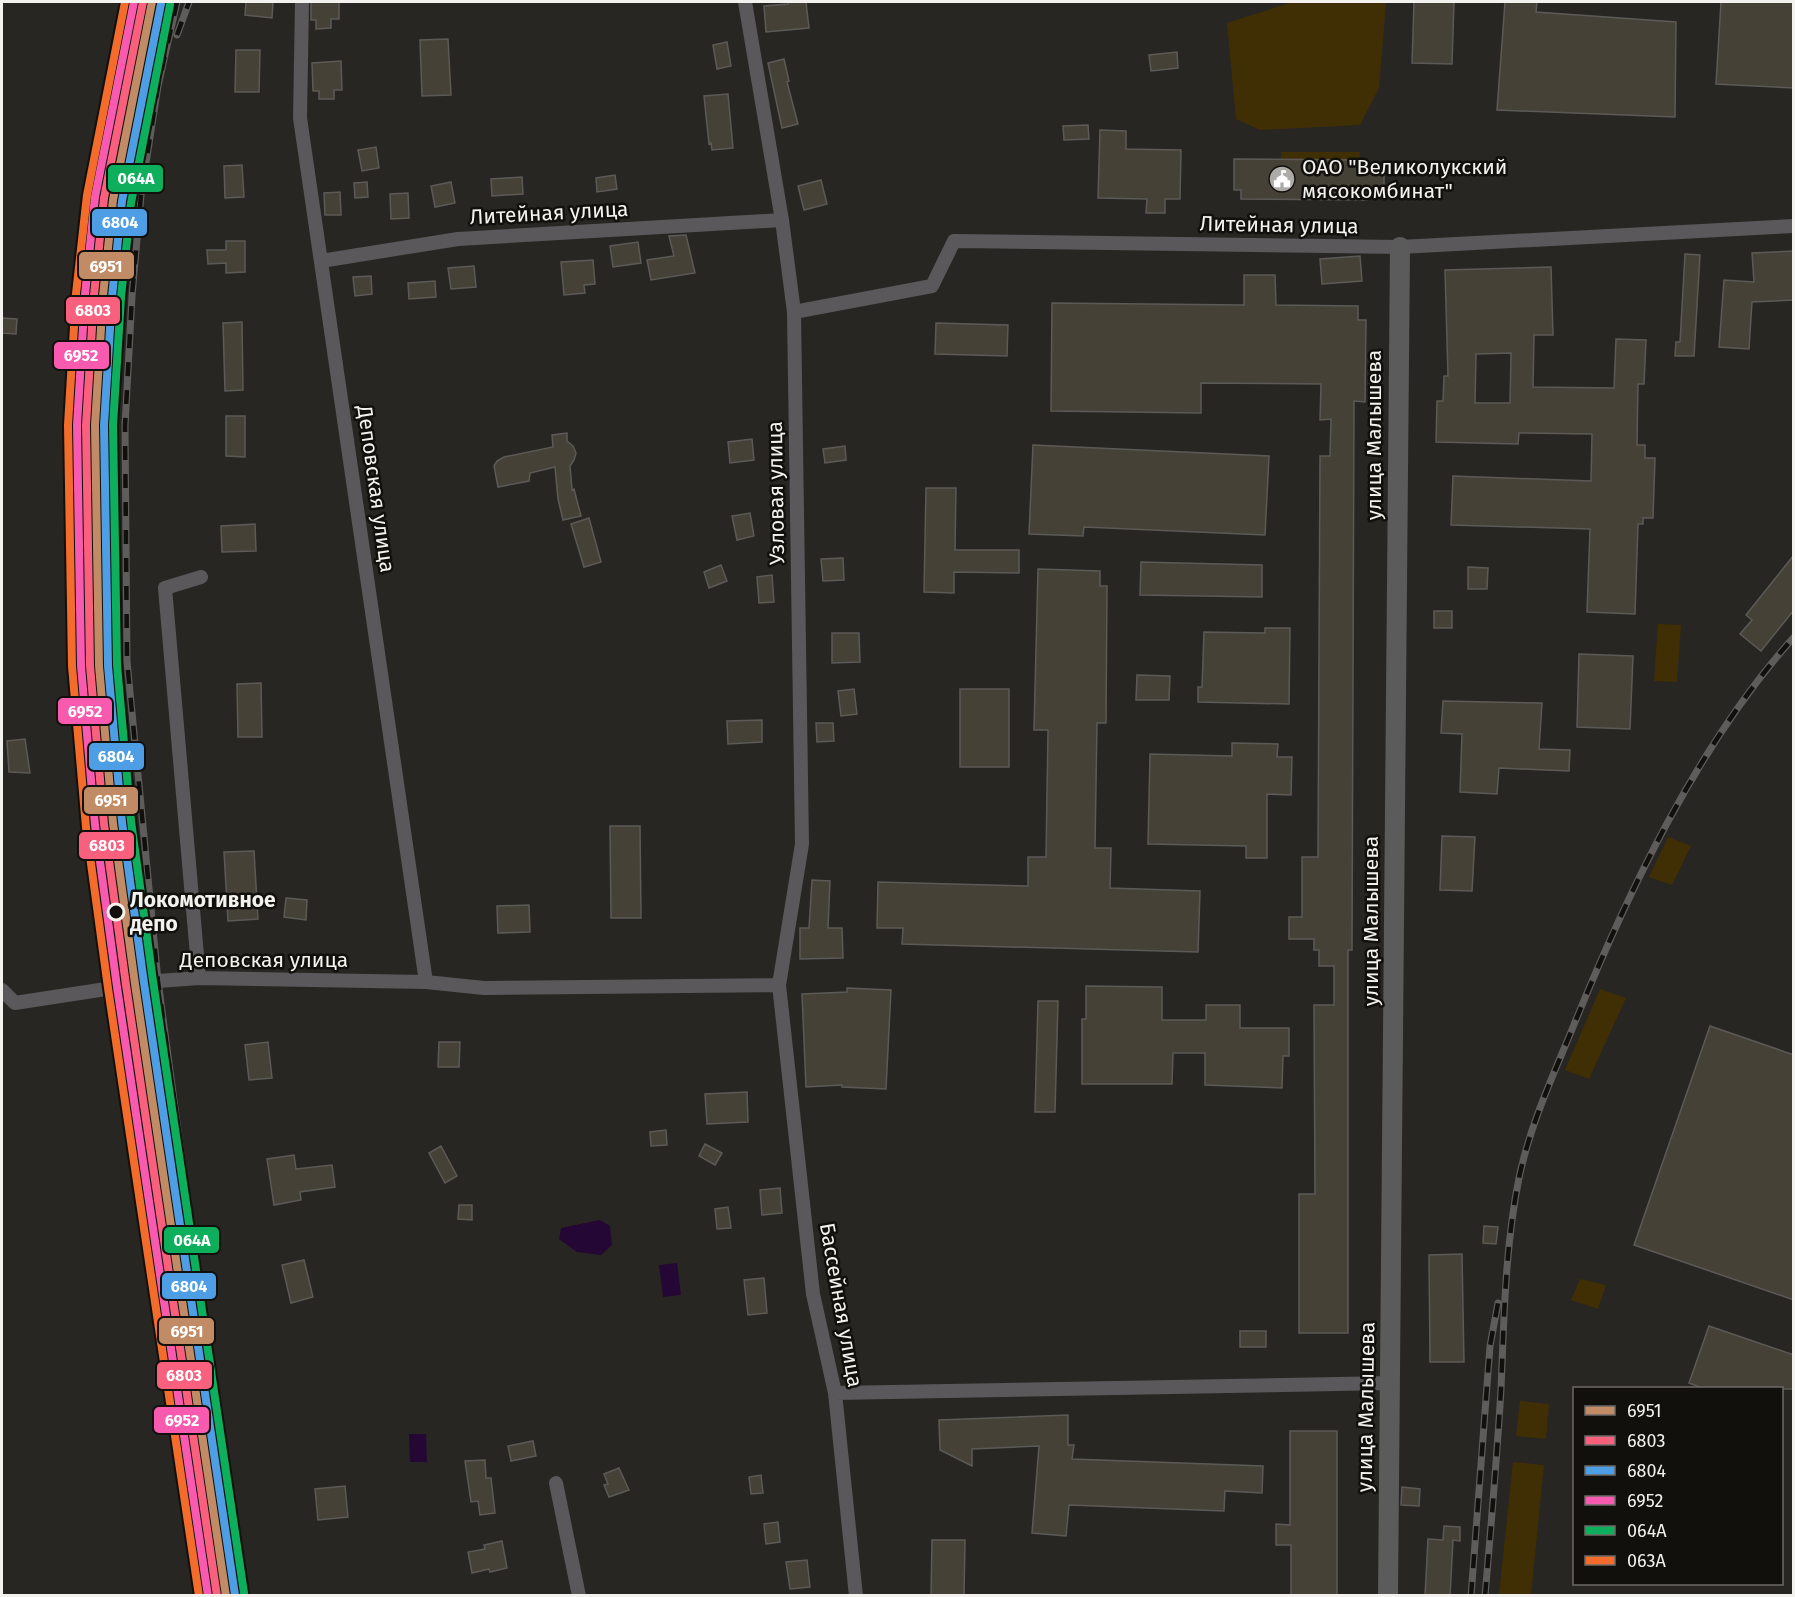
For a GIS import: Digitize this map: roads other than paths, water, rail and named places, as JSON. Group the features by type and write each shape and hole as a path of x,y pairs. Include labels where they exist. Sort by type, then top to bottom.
{"street":[{"name":"Деповская улица","path":"302,2 300,118 426,982"},
{"name":"Узловая улица","path":"745,2 782,220 794,312 802,844 780,985"},
{"name":"Литейная улица","path":"321,261 458,239 782,220"},
{"name":"Литейная улица","path":"794,312 933,286 954,241 1400,247 1794,226"},
{"name":"улица Малышева","path":"1388,1596 1400,247"},
{"path":"199,978 165,588 201,577"},
{"name":"Деповская улица","path":"2,990 15,1003 158,981 199,978 426,982 484,988 780,985"},
{"name":"Бассейная улица","path":"780,985 813,1294 835,1393 856,1596"},
{"path":"835,1393 1391,1383"},
{"path":"556,1483 579,1596"}],"railway":[{"path":"177,2 158,86 141,195 132,296 125,426 127,661 158,981 200,1295"},
{"path":"177,35 189,2"},
{"path":"1485,1596 1494,1492 1508,1257 1514,1204 1529,1139 1594,976 1667,823 1726,725 1759,679 1794,637"},
{"path":"1471,1596 1490,1346 1498,1303"}],"place":[{"name":"ОАО \"Великолукский мясокомбинат\"","path":"1282,179"},
{"name":"Локомотивное депо","path":"116,912"}]}
